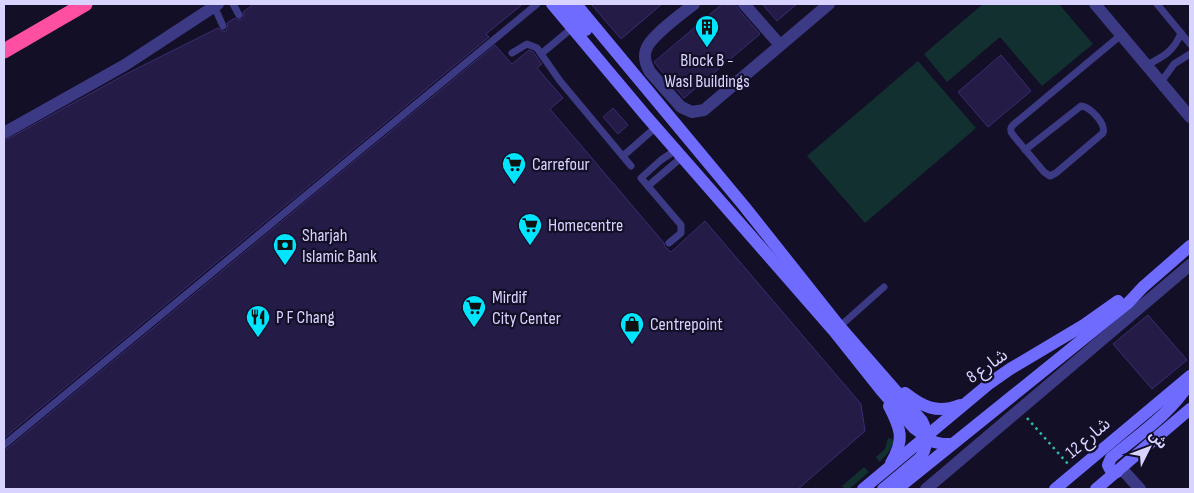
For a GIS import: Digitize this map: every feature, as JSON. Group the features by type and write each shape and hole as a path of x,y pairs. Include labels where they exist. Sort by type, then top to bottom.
{"highway":[{"path":"4,51 85,4"}],"street":[{"path":"552,4 679,154 837,329 884,384 914,428 926,437 943,444 952,444"},
{"path":"564,4 617,66 636,78"},
{"path":"576,4 744,206 837,329"},
{"path":"694,4 653,39 645,51 646,66 650,72 681,107 686,111 692,112 704,110 829,4"},
{"path":"744,4 780,46"},
{"path":"1095,4 1190,117"},
{"path":"4,133 125,65 216,5"},
{"path":"679,154 681,149 691,152 722,188 744,206"},
{"name":"شارع 8","path":"897,489 1121,308 1190,246"},
{"path":"926,489 1190,265"},
{"name":"شارع 8","path":"863,489 964,404 1010,369 1050,347 1130,293 1143,287"},
{"name":"شارع 12","path":"1055,489 1190,376"},
{"path":"1140,489 1119,470 1110,469 1108,466 1111,458 1165,413 1179,398 1190,381"},
{"path":"884,384 932,409 948,409 964,404"},
{"path":"884,384 901,433 900,444 887,469"},
{"path":"1096,489 1190,409"},
{"path":"883,489 922,455 926,446 926,437"}],"lane":[{"path":"233,4 239,15"},
{"path":"4,446 538,4"},
{"path":"1157,4 1190,44"},
{"path":"216,5 223,26"},
{"path":"541,54 572,28"},
{"path":"1147,65 1167,54 1176,45 1181,33"},
{"path":"1026,150 1081,106 1089,109 1104,127 1101,135 1052,176 1045,174 1011,133 1010,129 1012,125 1121,35"},
{"path":"512,52 527,44 534,46 560,81 631,166"},
{"path":"1161,82 1174,64 1190,54"},
{"path":"623,156 656,127"},
{"path":"669,243 680,234 682,228 640,178 661,160 679,154"},
{"path":"648,186 679,154"},
{"path":"837,329 884,287"}],"path":[{"path":"1019,409 1075,472"}],"green space":[{"path":"983,4 1059,4 1093,44 1042,86 1000,37 947,82 924,54"},
{"path":"918,61 976,128 865,223 807,156"},
{"path":"888,438 894,440 893,444 879,462 876,457 885,449"},
{"path":"864,467 869,472 849,489 845,489 842,486"}],"building":[{"path":"254,4 523,4 486,34 489,37 4,438 4,141 128,73 218,28 226,31 227,23 235,18 238,20 242,19 244,16 243,12"},
{"path":"591,4 662,4 621,39"},
{"name":"Block B - Wasl Buildings","path":"722,4 735,4 760,34 684,98 654,62"},
{"path":"762,4 797,4 777,21"},
{"name":"Mirdif City Center","path":"495,45 512,64 529,50 533,52 542,64 537,68 563,98 550,109 664,243 665,247 671,252 705,221 861,404 865,431 798,489 4,489 4,450"},
{"path":"1001,55 1031,91 988,127 958,92"},
{"path":"613,108 628,125 618,134 603,117"},
{"path":"1148,315 1187,360 1152,389 1113,344"}],"place":[{"name":"Block B - Wasl Buildings","path":"707,48"},
{"name":"Carrefour","path":"514,185"},
{"name":"Homecentre","path":"530,246"},
{"name":"Sharjah Islamic Bank","path":"285,266"},
{"name":"Mirdif City Center","path":"474,328"},
{"name":"P F Chang","path":"258,338"},
{"name":"Centrepoint","path":"632,345"}]}
